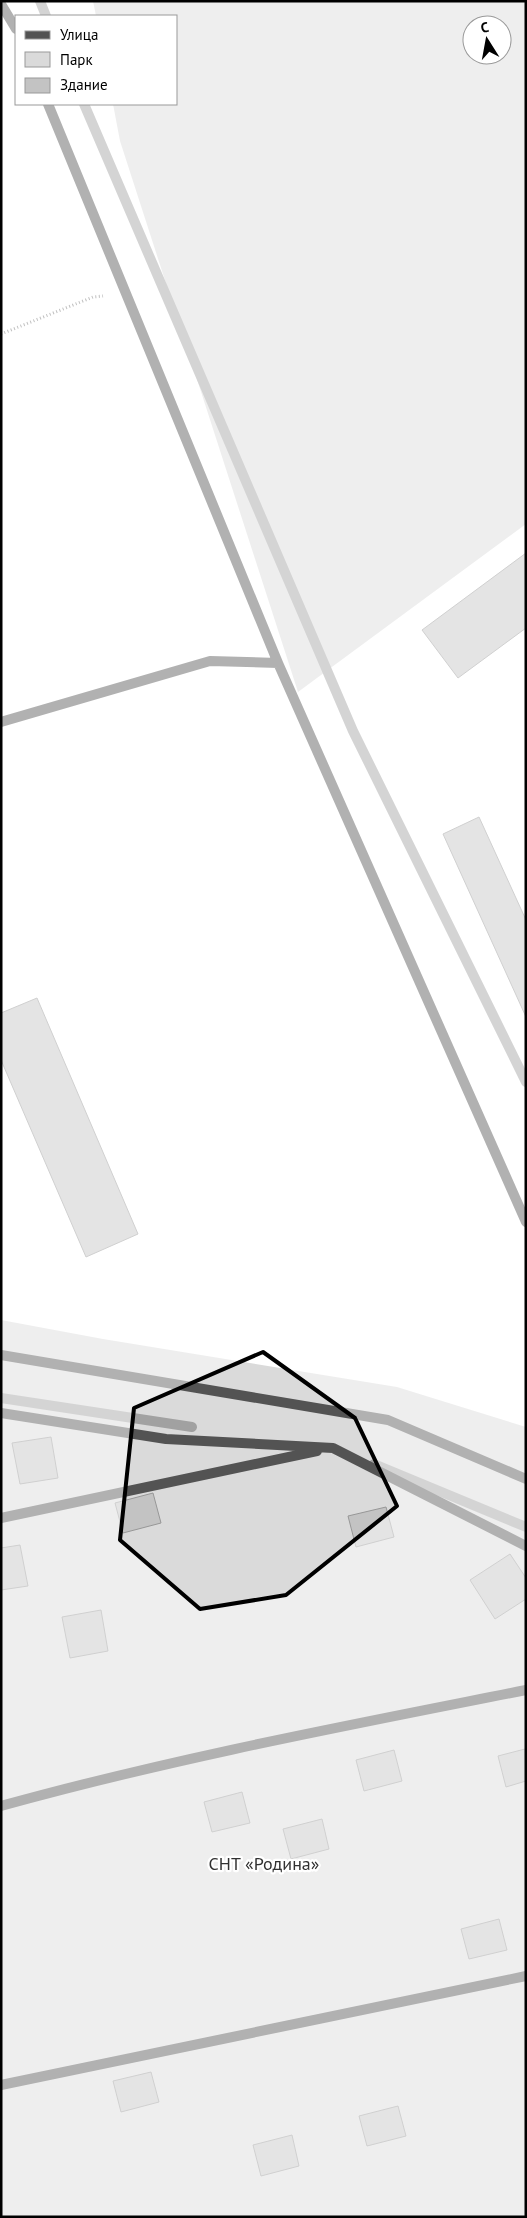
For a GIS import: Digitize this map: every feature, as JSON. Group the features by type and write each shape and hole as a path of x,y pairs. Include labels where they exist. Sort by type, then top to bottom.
{"street":[{"path":"1,4 15,27"},
{"path":"48,105 278,662 526,1222"},
{"path":"1,722 210,662 278,662"},
{"path":"1,1355 388,1420 526,1479"},
{"path":"1,1414 166,1439 333,1448 526,1546"},
{"path":"1,1518 333,1448"},
{"path":"1,1806 270,1742 526,1690"},
{"path":"1,2085 526,1976"}],"path":[{"path":"1,334 93,297 127,294"}],"highlighted area":[{"path":"263,1352 355,1418 397,1506 286,1595 200,1609 120,1540 134,1408"}],"green space":[{"path":"93,1 526,1 526,524 298,692 120,141 113,105 178,105 178,15 96,15"},
{"name":"СНТ «Родина»","path":"1,1320 103,1339 397,1387 526,1427 526,2217 1,2217"}],"building":[{"path":"526,553 526,628 458,678 422,630"},
{"path":"479,817 526,920 526,1017 443,834"},
{"path":"37,998 138,1234 86,1257 1,1060 1,1013"},
{"path":"51,1437 58,1478 20,1484 12,1443"},
{"path":"153,1493 161,1523 123,1533 115,1503"},
{"path":"386,1507 394,1537 356,1547 348,1516"},
{"path":"20,1545 28,1586 1,1590 1,1548"},
{"path":"510,1554 526,1578 526,1599 495,1619 470,1580"},
{"path":"101,1610 108,1651 70,1658 62,1617"},
{"path":"525,1749 526,1781 506,1787 498,1756"},
{"path":"394,1750 402,1781 364,1791 356,1760"},
{"path":"242,1792 250,1823 212,1832 204,1802"},
{"path":"322,1819 329,1849 291,1859 283,1829"},
{"path":"499,1919 507,1950 469,1959 461,1929"},
{"path":"151,2072 159,2102 121,2112 113,2081"},
{"path":"398,2106 406,2136 367,2146 359,2116"},
{"path":"292,2135 299,2166 261,2176 253,2145"}],"waterway":[{"path":"40,1 46,15"},
{"path":"84,105 353,731 526,1082"},
{"path":"1,1398 192,1427"},
{"path":"374,1464 526,1527"}]}
